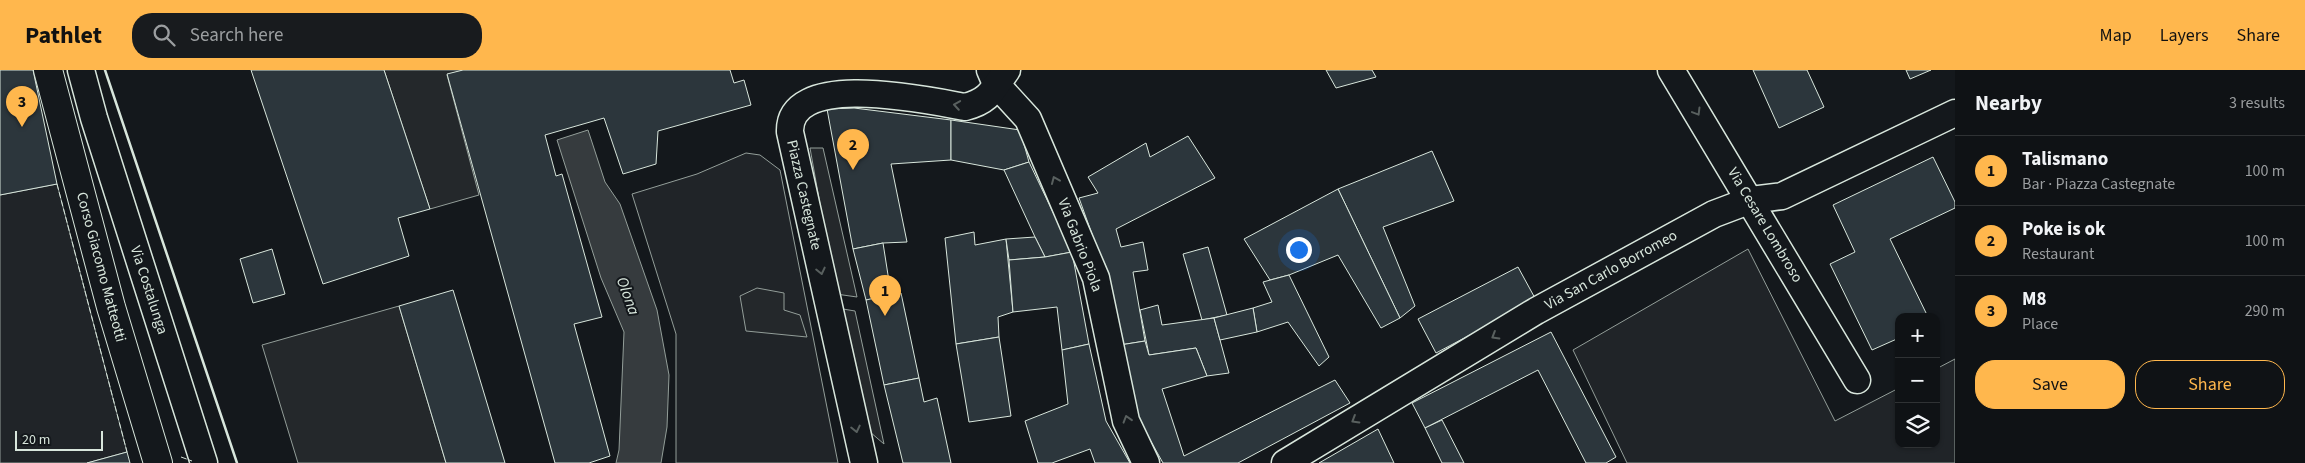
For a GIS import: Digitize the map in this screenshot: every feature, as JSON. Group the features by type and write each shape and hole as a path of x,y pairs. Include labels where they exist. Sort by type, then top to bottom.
{"main road":[{"name":"Corso Giacomo Matteotti","path":"48,70 111,307 158,463"}],"street":[{"name":"Via Costalunga","path":"60,70 94,118"},
{"name":"Via Costalunga","path":"81,70 94,118 204,463"},
{"name":"Via Cesare Lombroso","path":"1671,70 1751,200 1857,380"},
{"name":"Piazza Castegnate","path":"864,463 790,132 789,120 794,110 800,104 822,94 862,91 964,107 985,100 998,75"},
{"name":"Via Gabrio Piola","path":"998,75 1028,119 1096,278 1126,421 1146,463"},
{"name":"Via San Carlo Borromeo","path":"1284,463 1536,311 1714,214 1751,200 1782,196 1955,113"}],"shaded area":[{"path":"384,70 463,70 447,75 479,195 430,209"},
{"path":"810,148 823,148 857,297 836,294"},
{"path":"746,153 760,155 780,170 838,463 676,463 676,334 632,194 697,174"},
{"path":"57,184 127,452 87,463 0,463 0,195"},
{"path":"1748,249 1835,421 1895,390 1895,448 1940,448 1940,367 1955,359 1955,463 1627,463 1573,350"},
{"path":"757,288 784,293 784,310 800,315 807,337 746,331 740,296"},
{"path":"399,306 446,463 298,463 262,345"},
{"path":"843,309 855,311 884,444 870,432"}],"water":[{"name":"Olona","path":"588,130 605,182 620,204 657,310 669,375 667,427 661,463 616,463 619,450 624,332 601,278 557,140"}],"building":[{"path":"0,70 33,70 57,184 0,195"},
{"path":"251,70 384,70 430,209 398,218 409,256 323,284"},
{"path":"463,70 730,70 734,83 744,80 751,105 658,131 656,164 623,174 604,118 545,135 556,176 562,174 602,317 574,324 610,456 589,463 555,463 447,74"},
{"path":"1326,70 1372,70 1376,77 1336,88"},
{"path":"1753,70 1807,70 1824,107 1779,128"},
{"path":"1906,70 1931,70 1910,79"},
{"path":"854,108 951,120 951,160 891,164 907,242 883,243 853,249 827,109"},
{"path":"951,120 1020,130 1029,162 1004,170 951,160"},
{"path":"1188,136 1215,178 1116,229 1121,247 1143,242 1148,270 1133,272 1145,341 1120,345 1111,287 1079,198 1098,193 1088,177 1146,143 1150,157"},
{"path":"1432,151 1454,201 1383,227 1415,306 1400,318 1338,189"},
{"path":"1933,157 1955,202 1955,208 1890,239 1926,313 1895,313 1895,340 1872,350 1830,264 1855,252 1833,205"},
{"path":"1029,162 1072,252 1045,257 1035,237 1004,170"},
{"path":"1338,189 1400,318 1381,328 1338,255 1289,275 1270,280 1244,239"},
{"path":"974,232 975,245 1006,239 1013,312 998,317 999,337 956,344 945,238"},
{"path":"1035,237 1045,257 1009,260 1006,239"},
{"path":"883,243 891,294 866,300 853,249"},
{"path":"1208,247 1227,315 1202,320 1183,254"},
{"path":"272,249 285,294 253,303 240,259"},
{"path":"1072,252 1089,344 1062,350 1057,307 1013,312 1009,260 1045,257"},
{"path":"1518,267 1536,300 1436,353 1418,319"},
{"path":"1289,275 1329,357 1319,366 1288,322 1257,332 1253,308 1272,302 1263,282"},
{"path":"453,290 505,463 446,463 399,306"},
{"path":"901,293 919,378 884,385 866,300"},
{"path":"1158,305 1162,325 1214,318 1229,373 1207,376 1196,348 1149,355 1140,310"},
{"path":"1253,308 1257,332 1220,340 1214,318"},
{"path":"1551,332 1616,457 1606,463 1586,463 1538,370 1425,428 1412,403"},
{"path":"999,337 1011,416 969,422 956,344"},
{"path":"1145,341 1149,355 1196,348 1207,376 1162,389 1184,456 1335,380 1350,403 1238,463 1163,463 1135,413 1120,345"},
{"path":"1089,344 1106,421 1130,463 1095,463 1090,449 1052,463 1038,463 1025,421 1068,404 1062,350"},
{"path":"919,378 924,402 937,398 951,463 903,463 884,385"},
{"path":"1442,420 1464,463 1442,463 1425,428"},
{"path":"1378,429 1394,463 1319,463"},
{"path":"127,452 130,463 87,463"}],"fence":[{"path":"57,184 127,452"},
{"path":"181,457 192,461"}],"wall":[{"path":"105,70 237,463"}],"place":[{"name":"M8","path":"22,127"},
{"name":"Poke is ok","path":"853,170"},
{"name":"Talismano","path":"885,316"}]}
